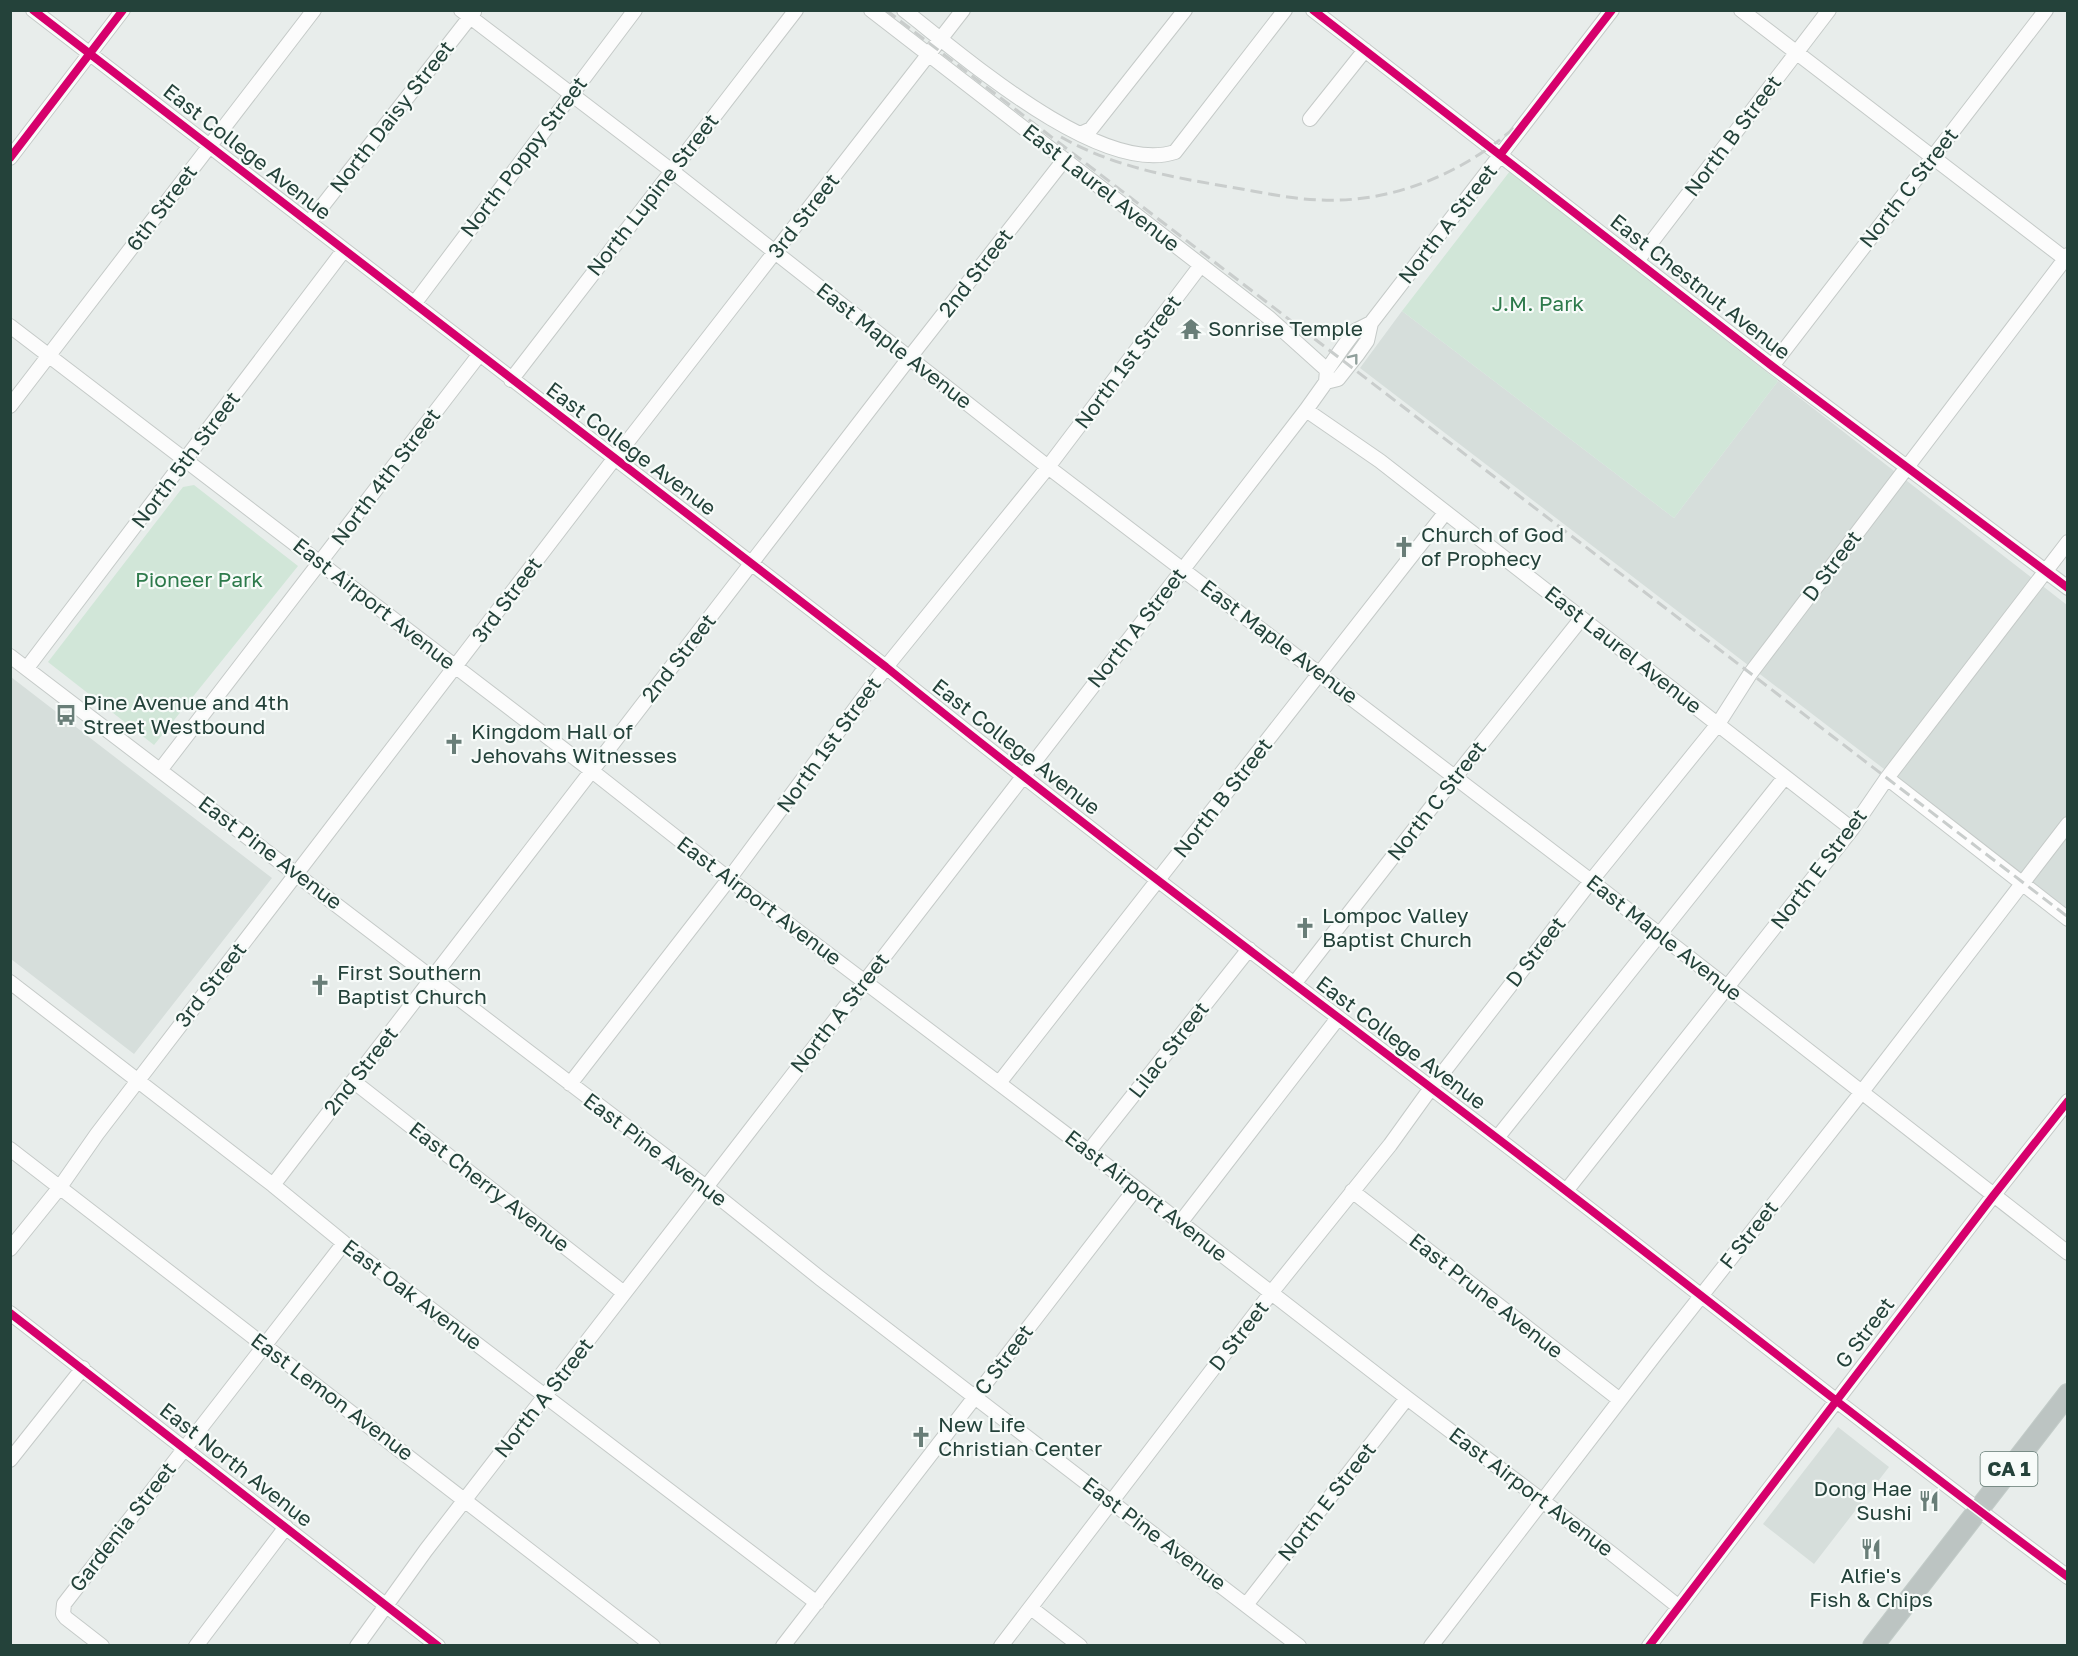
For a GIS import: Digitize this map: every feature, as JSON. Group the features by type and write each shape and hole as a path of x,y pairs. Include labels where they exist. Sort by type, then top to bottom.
{"highway":[{"name":"CA 1","path":"1873,1646 2067,1394"}],"street":[{"name":"East College Avenue","path":"33,10 886,667 1023,776 1566,1191 1978,1511 2067,1577"},
{"path":"10,158 123,10"},
{"name":"6th Street","path":"10,406 314,10"},
{"name":"North Poppy Street","path":"414,304 635,10"},
{"name":"North Lupine Street","path":"511,380 796,10"},
{"name":"East Laurel Avenue","path":"871,10 1284,330 1326,376"},
{"name":"East Laurel Avenue","path":"904,10 1033,108 1097,143 1150,156 1163,156 1175,152 1285,10"},
{"name":"3rd Street","path":"10,1249 60,1187 138,1080 614,459 963,10"},
{"path":"1080,134 1090,129 1185,10"},
{"name":"East Chestnut Avenue","path":"1313,10 1772,366 2067,588"},
{"name":"North A Street","path":"357,1646 624,1293 1306,410 1326,376 1338,379 1357,355 1367,341 1371,323 1612,10"},
{"path":"1741,10 2066,259"},
{"name":"North B Street","path":"1637,261 1829,10"},
{"name":"North C Street","path":"1772,366 2046,10"},
{"name":"East Maple Avenue","path":"469,13 1048,467 1591,881 2067,1253"},
{"name":"North Daisy Street","path":"309,223 469,13"},
{"path":"1310,119 1365,50"},
{"name":"2nd Street","path":"273,1185 1064,160"},
{"name":"North 5th Street","path":"27,668 344,250"},
{"name":"D Street","path":"1001,1646 1272,1293 1390,1145 1431,1088 1591,881 1718,724 1750,674 2066,259"},
{"name":"North 1st Street","path":"570,1084 729,879 886,667 1048,467 1201,265"},
{"name":"East Airport Avenue","path":"10,326 592,771 729,879 1089,1151 1679,1607"},
{"name":"North 4th Street","path":"162,769 478,355"},
{"name":"East Laurel Avenue","path":"1306,410 1380,461 1852,829"},
{"name":"North B Street","path":"999,1083 1445,513"},
{"name":"North E Street","path":"1566,1191 1852,829 1887,778 2067,542"},
{"name":"North C Street","path":"1294,984 1581,619"},
{"name":"East Pine Avenue","path":"10,656 162,769 1299,1646"},
{"path":"1497,1138 1785,777"},
{"path":"1887,778 2067,919"},
{"name":"F Street","path":"1431,1646 1620,1400 1862,1093 2067,824"},
{"name":"Lilac Street","path":"1089,1151 1249,949"},
{"name":"East Oak Avenue","path":"10,982 273,1185 344,1243 817,1603"},
{"path":"1180,1223 1338,1018"},
{"name":"East Cherry Avenue","path":"353,1081 624,1293"},
{"name":"G Street","path":"1649,1646 2067,1101"},
{"name":"East Lemon Avenue","path":"10,1149 466,1499 653,1646"},
{"name":"C Street","path":"783,1646 1136,1188"},
{"name":"East Prune Avenue","path":"1352,1191 1620,1400"},
{"name":"Gardenia Street","path":"102,1646 63,1614 64,1604 344,1243"},
{"name":"East North Avenue","path":"10,1312 438,1646"},
{"path":"10,1460 83,1368"},
{"name":"North E Street","path":"1246,1605 1407,1398"},
{"path":"196,1646 286,1527"},
{"path":"1031,1608 1080,1646"}],"shaded area":[{"path":"1402,311 1674,518 1778,381 2067,605 2067,909 1360,368"},
{"path":"11,677 272,878 134,1054 11,959"},
{"path":"1838,1427 1889,1467 1814,1564 1763,1524"}],"green space":[{"name":"J.M. Park","path":"1510,171 1778,381 1674,518 1402,311"},
{"name":"Pioneer Park","path":"194,485 298,566 154,745 48,662 183,487"}],"railway":[{"path":"886,10 2068,917"},
{"path":"1061,137 1122,163 1165,175 1208,183 1275,195 1320,200 1384,195 1444,174 1499,141 1545,97 1612,10"}],"cycle path":[{"path":"33,10 886,667 1125,855 2068,1577"},
{"path":"10,158 123,10"},
{"path":"1313,10 1772,366 2068,588"},
{"path":"1500,155 1612,10"},
{"path":"1649,1646 2068,1101"},
{"path":"10,1313 438,1646"}],"place":[{"name":"Sonrise Temple","path":"1191,329"},
{"name":"Church of God of Prophecy","path":"1404,547"},
{"name":"Pine Avenue and 4th Street Westbound","path":"66,715"},
{"name":"Kingdom Hall of Jehovahs Witnesses","path":"454,744"},
{"name":"Lompoc Valley Baptist Church","path":"1305,928"},
{"name":"First Southern Baptist Church","path":"320,985"},
{"name":"New Life Christian Center","path":"921,1437"},
{"name":"Dong Hae Sushi","path":"1929,1501"},
{"name":"Alfie's Fish & Chips","path":"1871,1549"}]}
